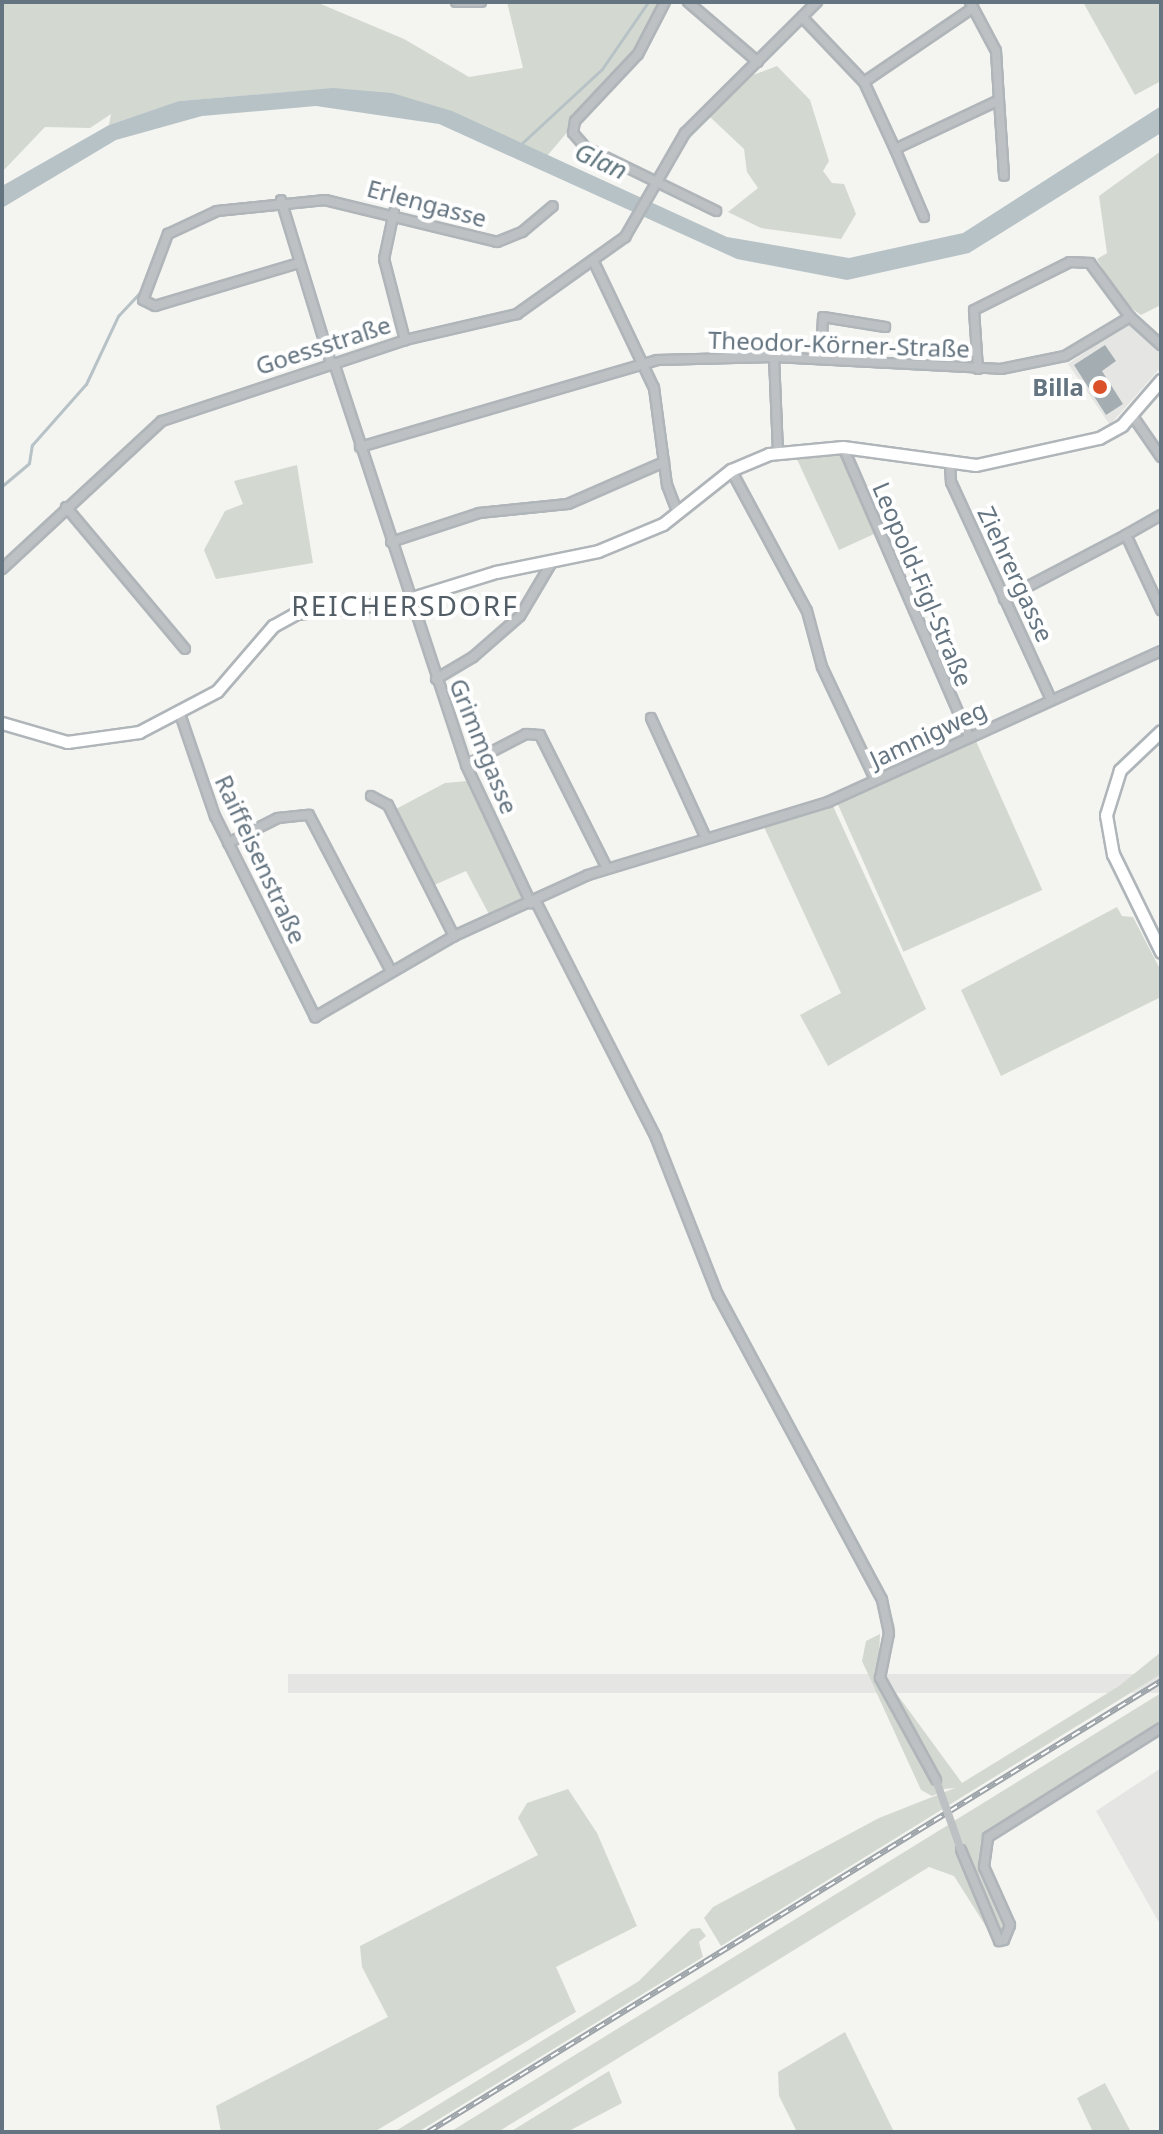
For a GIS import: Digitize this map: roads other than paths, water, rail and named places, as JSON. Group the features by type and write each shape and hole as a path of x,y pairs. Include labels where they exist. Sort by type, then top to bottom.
{"main road":[{"path":"2,723 40,738 82,741 139,732 180,714 227,683 288,616 410,600 486,574 552,562 627,540 678,513 731,470 778,452 843,447 950,464 994,463 1099,438 1132,415 1161,380"},
{"path":"1161,731 1124,764 1106,815 1113,854 1161,952"}],"street":[{"path":"456,2 481,2"},
{"path":"665,2 638,54 572,127 585,147 656,177 716,211"},
{"path":"688,2 758,62"},
{"name":"Goessstraße","path":"2,569 162,421 405,340 512,316 593,260 631,229 656,177 691,126 817,2"},
{"path":"864,82 972,5 996,51 1004,176"},
{"path":"802,17 864,82 924,217"},
{"path":"895,149 999,100"},
{"name":"Erlengasse","path":"299,263 155,306 143,300 144,289 173,228 197,216 281,200 325,200 394,212 497,242 522,232 553,206"},
{"name":"Grimmgasse","path":"281,200 299,263 466,765 660,1147 718,1295 882,1600 889,1633 880,1678 936,1780 999,1941 1011,1929 984,1867 988,1837 1161,1728"},
{"path":"394,212 384,259 405,340"},
{"path":"978,369 974,310 1081,259 1130,317 1161,345"},
{"path":"593,260 645,363 664,462 678,513"},
{"path":"821,358 823,317 885,327"},
{"name":"Theodor-Körner-Straße","path":"360,447 645,363 774,357 978,369 1065,356 1130,317"},
{"path":"774,357 778,452"},
{"path":"1132,415 1161,457"},
{"name":"Leopold-Figl-Straße","path":"843,447 969,737"},
{"path":"391,542 479,513 568,504 664,462"},
{"name":"Ziehrergasse","path":"950,464 951,482 1051,699"},
{"path":"731,470 807,611 822,667 875,779"},
{"path":"66,507 185,649"},
{"path":"1004,599 1161,515"},
{"path":"1126,535 1161,610"},
{"path":"436,679 473,657 520,616 552,562"},
{"name":"Jamnigweg","path":"315,1017 454,936 607,868 828,802 1161,651"},
{"name":"Raiffeisenstraße","path":"180,714 228,843 315,1017"},
{"path":"651,718 706,838"},
{"path":"466,765 526,734 540,735 607,868"},
{"path":"371,796 388,805 454,936"},
{"path":"228,843 278,818 309,815 391,971"}],"waterway":[{"path":"521,144 602,69 648,2"},
{"path":"2,486 29,463 32,445 86,384 118,316 140,292"}],"railway":[{"path":"428,2132 1161,1681"}],"place":[{"name":"Billa","path":"1100,387"}],"district":[{"name":"REICHERSDORF","path":"405,605"}],"water label":[{"name":"Glan","path":"601,161"}]}
